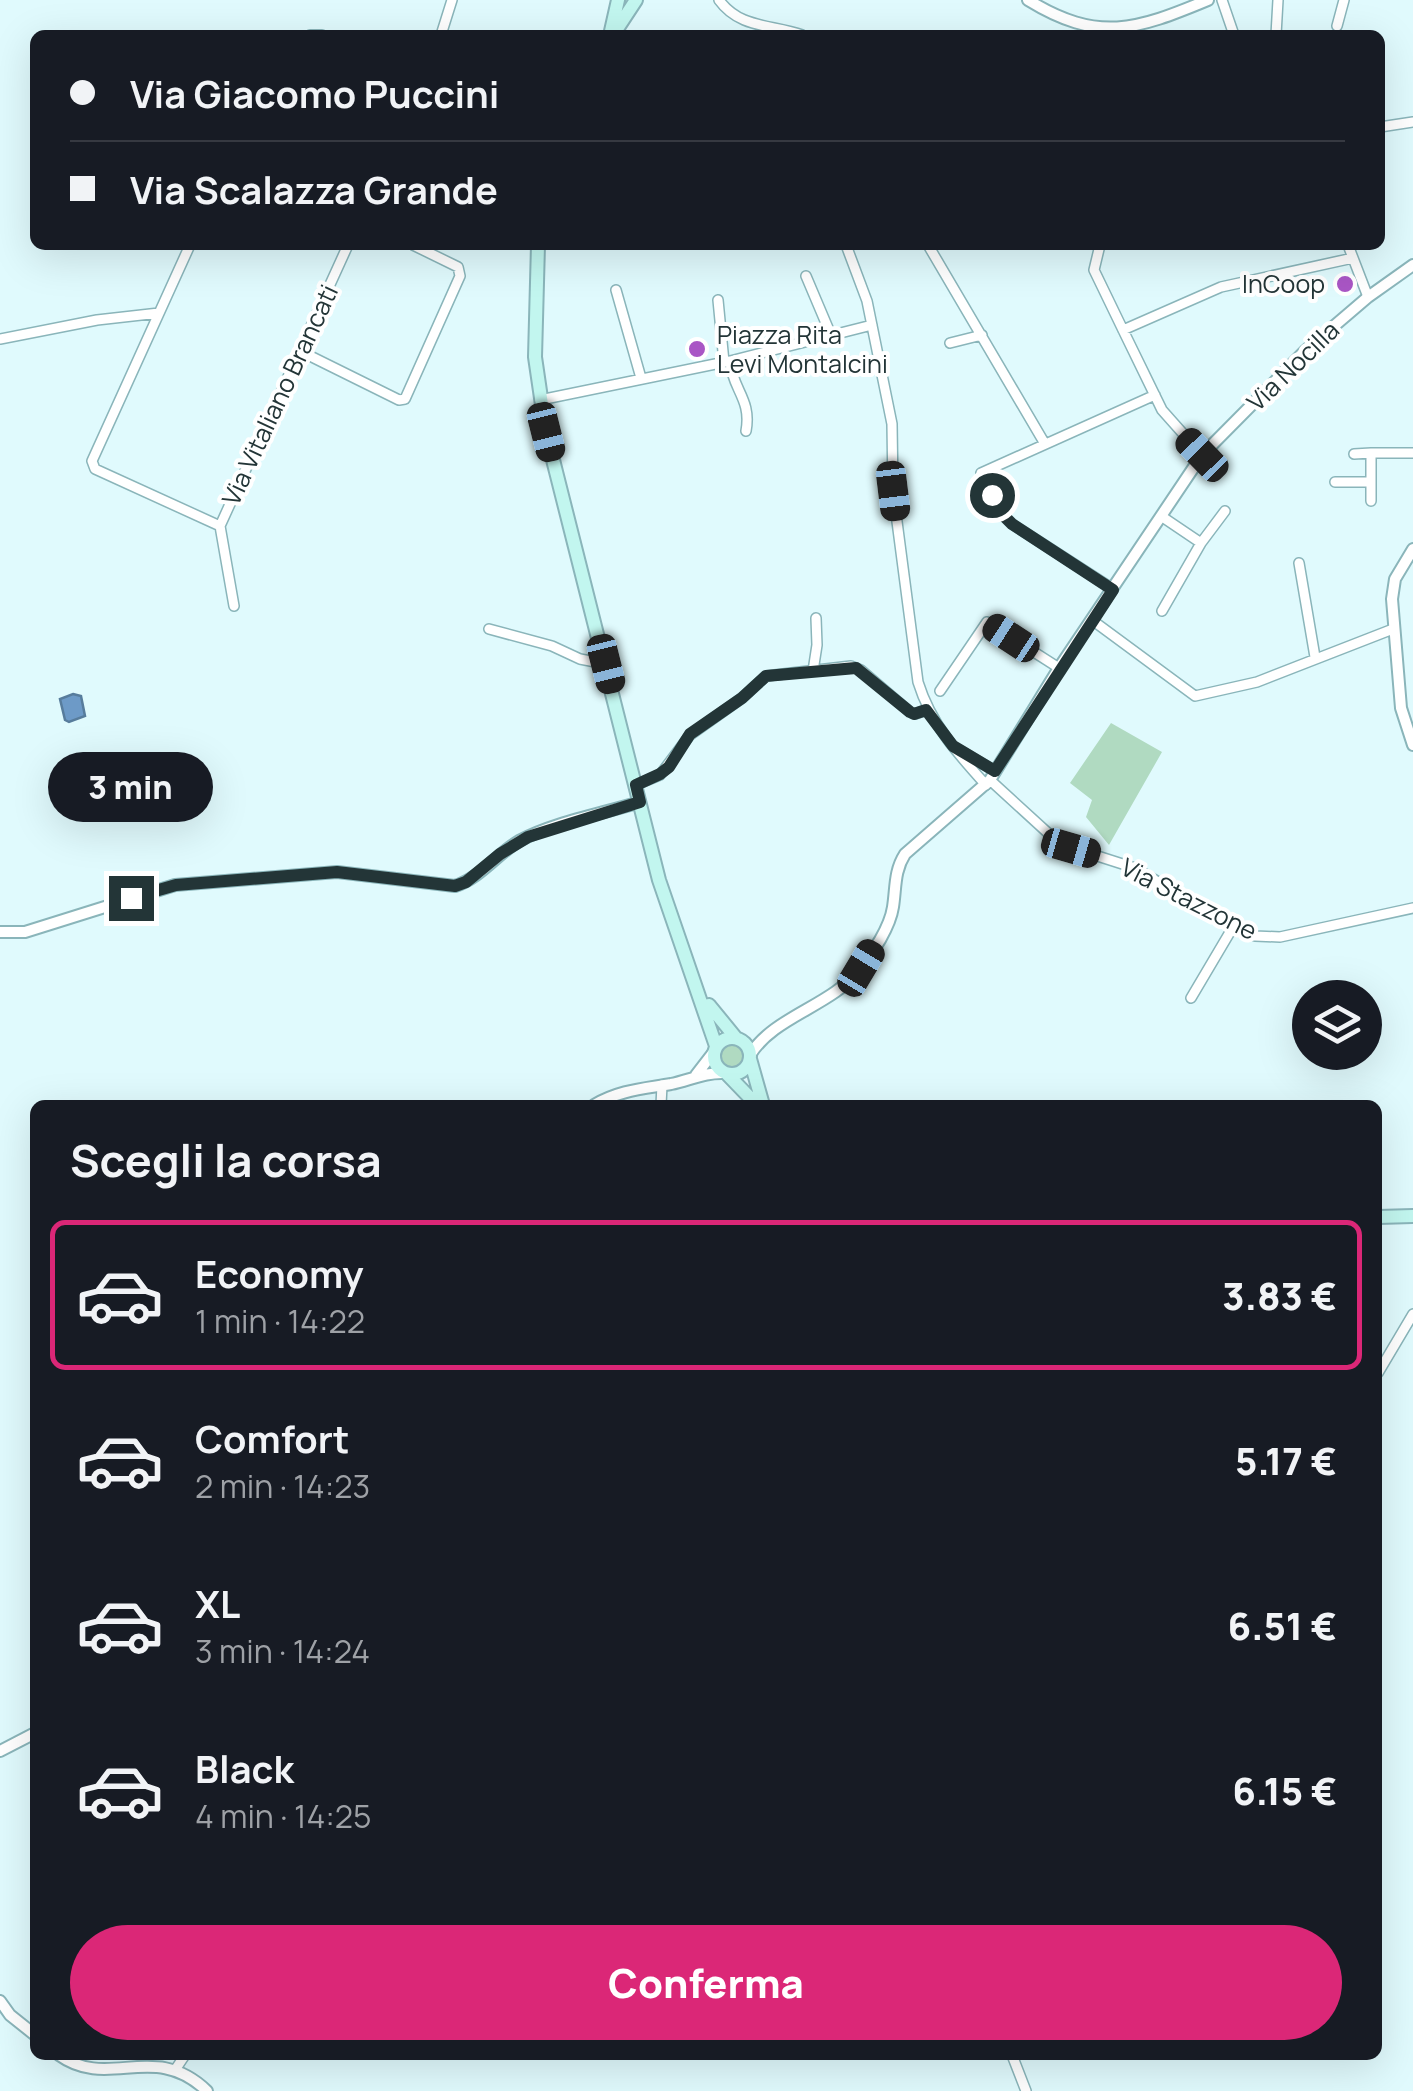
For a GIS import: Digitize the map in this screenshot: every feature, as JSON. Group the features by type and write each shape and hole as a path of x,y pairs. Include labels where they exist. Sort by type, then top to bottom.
{"main road":[{"path":"612,30 618,0"},
{"path":"615,30 636,0"},
{"path":"538,250 535,356 540,400 659,880 692,974 717,1068 755,1100"},
{"path":"692,974 716,1016 739,1039 750,1057 759,1100"},
{"path":"715,1050 722,1040 739,1039"},
{"path":"726,1074 744,1070 750,1057"},
{"path":"1382,1217 1413,1216"}],"street":[{"path":"443,30 452,0"},
{"path":"720,0 740,19 783,30"},
{"path":"1028,0 1073,24 1096,29 1150,22 1208,0"},
{"path":"1222,0 1232,30"},
{"path":"1276,30 1278,0"},
{"path":"1337,26 1344,0"},
{"path":"1385,126 1413,122"},
{"path":"188,250 92,461 93,466 220,526"},
{"name":"Via Vitaliano Brancati","path":"234,606 220,526 346,250"},
{"path":"300,351 398,400 405,399 460,276 458,268 423,250"},
{"path":"848,250 867,301 892,424 893,491 918,682 926,710 953,746 990,779"},
{"path":"931,250 1045,444"},
{"path":"1099,250 1094,270 1154,395 1171,422 1202,455"},
{"path":"1350,250 1368,297"},
{"path":"1123,330 1221,287 1353,258"},
{"name":"Via Nocilla","path":"750,1057 761,1041 861,968 890,918 897,870 904,854 990,779 1059,668 1202,455 1306,350 1413,265"},
{"path":"806,276 830,336"},
{"path":"616,290 641,378"},
{"path":"718,300 727,362 749,414 746,431"},
{"path":"0,338 159,313"},
{"path":"540,400 727,362 872,325"},
{"path":"950,343 982,335"},
{"path":"1113,590 1012,524 981,473 1154,395"},
{"path":"1371,453 1371,501"},
{"path":"1354,454 1413,453"},
{"path":"1335,482 1371,482"},
{"path":"1162,610 1201,543 1225,511"},
{"path":"1161,516 1201,543"},
{"path":"1413,549 1395,580 1394,629 1401,708 1413,745"},
{"path":"1299,563 1315,658"},
{"path":"812,670 817,645 816,618"},
{"path":"1092,620 1195,696 1258,682 1394,629"},
{"path":"940,692 987,622 1059,668"},
{"path":"489,630 606,664"},
{"path":"636,785 669,767 690,734 766,676 856,668 910,712 926,710"},
{"path":"953,746 990,779"},
{"name":"Via Stazzone","path":"990,779 1060,844 1135,868 1255,936 1280,937 1413,908"},
{"path":"0,932 25,932 176,885 337,872 455,886 528,837 640,802"},
{"path":"1190,998 1233,926"},
{"path":"739,1039 761,1041"},
{"path":"695,1075 715,1050"},
{"path":"606,1100 634,1088 695,1075 726,1074"},
{"path":"661,1100 662,1085"},
{"path":"1382,1365 1413,1314"},
{"path":"0,1751 30,1736"},
{"path":"0,2001 30,2032"},
{"path":"68,2060 88,2072 152,2067 176,2070 207,2091"},
{"path":"176,2070 182,2060"},
{"path":"1014,2060 1026,2091"}],"green space":[{"path":"1111,723 1162,752 1109,845 1086,817 1092,800 1070,783"},
{"path":"731,1044 743,1056 731,1068 719,1056"}],"water":[{"path":"73,694 81,696 85,716 69,722 60,699"}],"place":[{"name":"InCoop","path":"1345,284"},
{"name":"Piazza Rita Levi Montalcini","path":"697,349"}],"route":[{"path":"131,898 176,885 337,872 455,886 528,837 640,802 636,785 648,782 669,767 690,734 772,673 856,668 910,712 926,710 953,746 995,771 1113,590 1012,524 992,495"}]}
